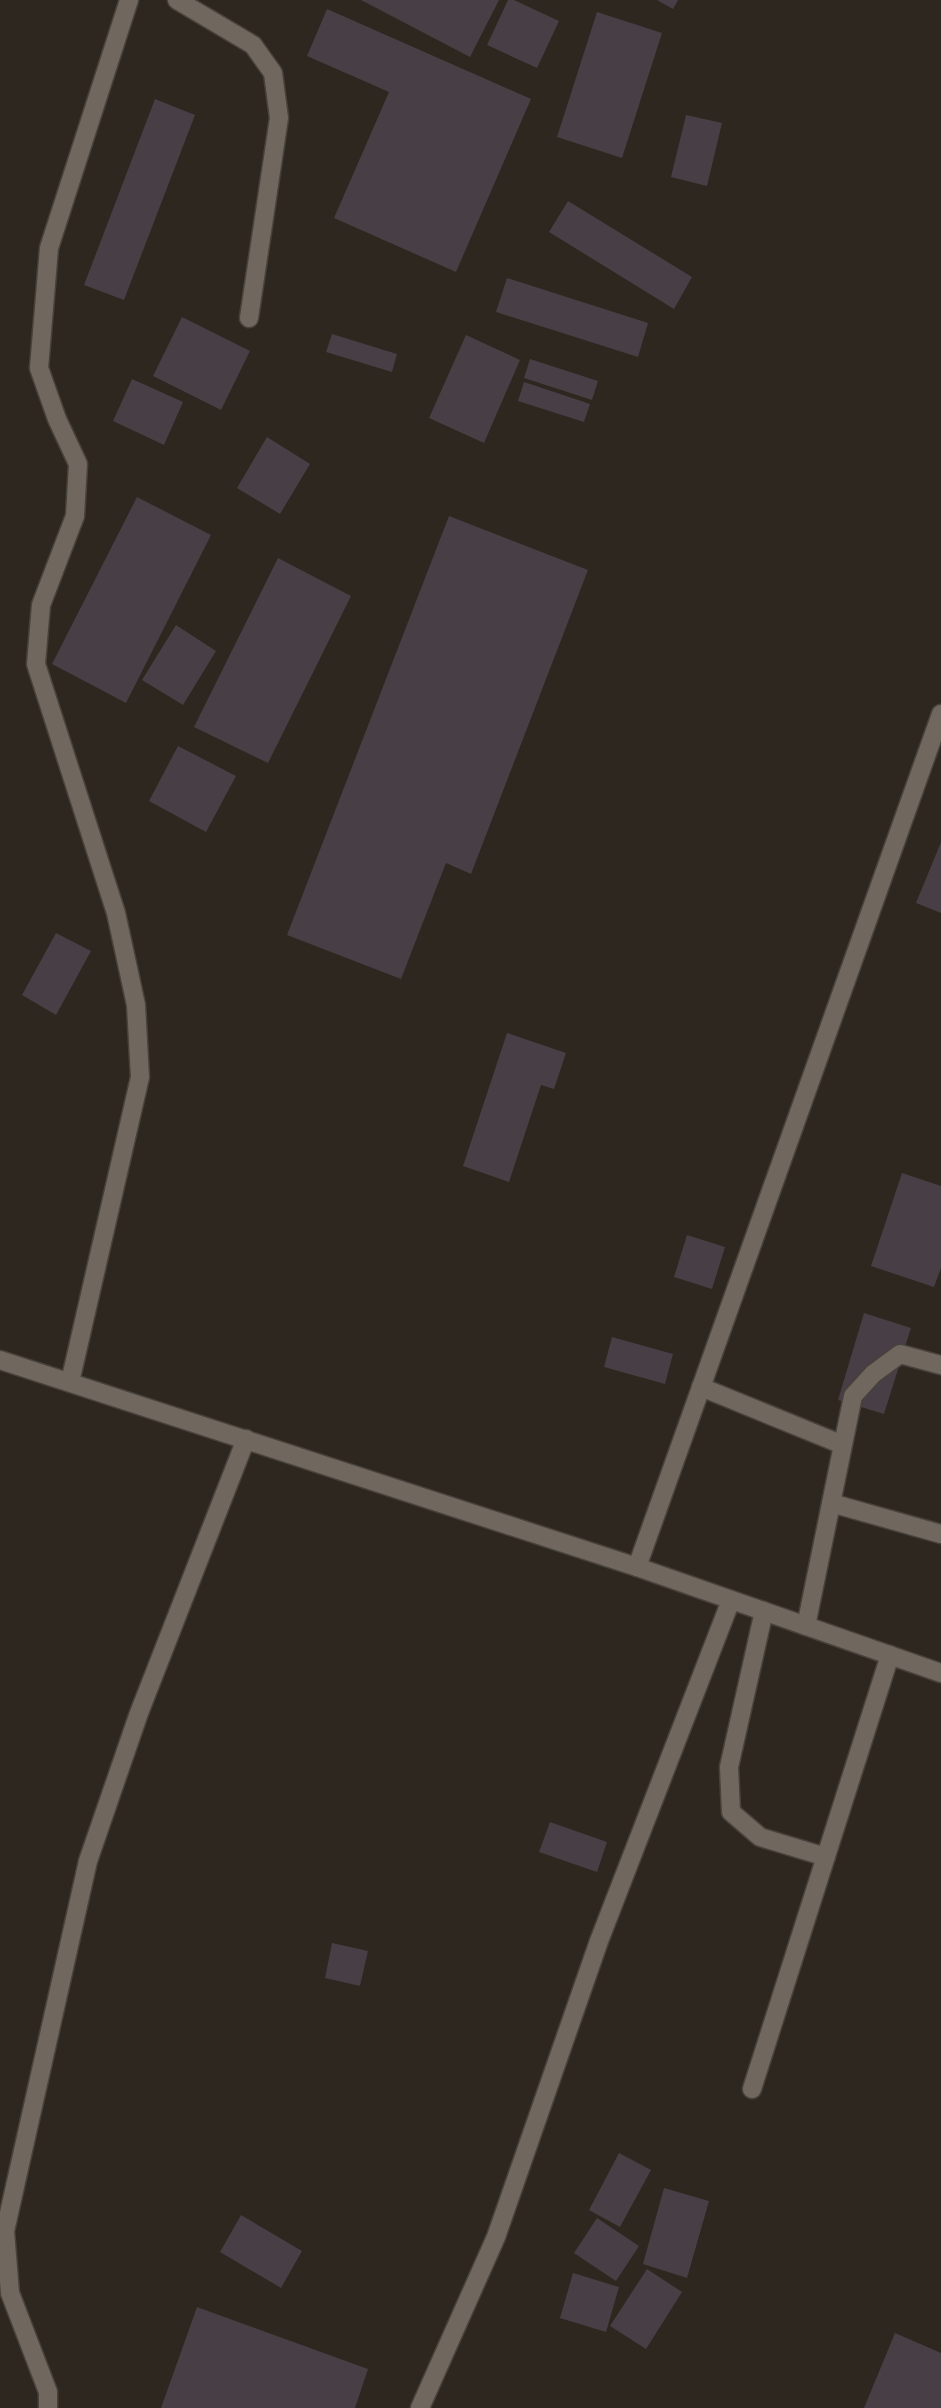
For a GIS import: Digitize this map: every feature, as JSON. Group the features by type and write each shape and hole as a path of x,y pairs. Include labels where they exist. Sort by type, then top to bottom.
{"street":[{"path":"70,1382 140,1077 136,1005 116,913 36,664 40,605 75,516 78,464 57,419 39,368 49,248 129,0"},
{"path":"177,0 254,45 273,73 279,118 249,318"},
{"path":"638,1567 941,714"},
{"path":"806,1626 853,1396 873,1374 900,1354 941,1365"},
{"path":"0,1360 638,1567 941,1673"},
{"path":"701,1387 843,1445"},
{"path":"48,2408 48,2392 10,2293 5,2231 88,1861 139,1713 246,1439"},
{"path":"831,1503 941,1534"},
{"path":"420,2408 496,2237 599,1941 731,1600"},
{"path":"764,1611 729,1767 731,1812 760,1837 826,1857"},
{"path":"752,2089 890,1655"}],"building":[{"path":"361,0 499,0 470,57"},
{"path":"508,0 514,0 559,21 537,68 487,45"},
{"path":"657,0 678,0 673,9"},
{"path":"327,9 531,99 456,272 334,218 389,92 307,56"},
{"path":"597,12 662,33 622,158 557,137"},
{"path":"155,99 195,115 124,300 84,285"},
{"path":"686,115 722,123 707,186 671,177"},
{"path":"568,201 692,277 674,309 549,232"},
{"path":"507,278 648,323 638,357 496,312"},
{"path":"182,317 250,351 221,410 153,376"},
{"path":"332,334 397,354 392,372 326,352"},
{"path":"466,335 520,360 484,443 429,418"},
{"path":"530,359 598,381 592,400 524,378"},
{"path":"132,379 183,402 164,445 113,421"},
{"path":"524,382 590,404 584,422 518,401"},
{"path":"267,437 310,464 280,514 237,488"},
{"path":"137,497 211,535 126,703 52,664"},
{"path":"449,516 588,570 471,874 446,863 401,979 287,935"},
{"path":"278,558 351,596 268,763 194,727"},
{"path":"176,625 216,651 183,705 142,680"},
{"path":"178,746 236,776 206,832 149,801"},
{"path":"941,842 941,913 916,903"},
{"path":"56,933 91,951 56,1015 22,995"},
{"path":"507,1033 566,1053 554,1089 541,1085 509,1182 463,1166"},
{"path":"902,1173 941,1186 941,1268 934,1287 871,1266"},
{"path":"687,1235 725,1247 712,1289 674,1277"},
{"path":"864,1313 911,1328 884,1414 838,1400"},
{"path":"612,1337 673,1354 665,1384 604,1367"},
{"path":"550,1822 607,1842 597,1872 539,1852"},
{"path":"332,1943 368,1951 360,1986 325,1978"},
{"path":"619,2153 651,2170 620,2227 589,2210"},
{"path":"664,2188 709,2201 687,2278 643,2264"},
{"path":"241,2215 302,2251 281,2288 220,2252"},
{"path":"597,2218 639,2246 616,2281 574,2253"},
{"path":"647,2269 682,2292 646,2349 610,2326"},
{"path":"573,2273 619,2287 606,2332 560,2318"},
{"path":"197,2307 368,2369 355,2408 161,2408"},
{"path":"895,2333 941,2353 941,2408 864,2408"}]}
